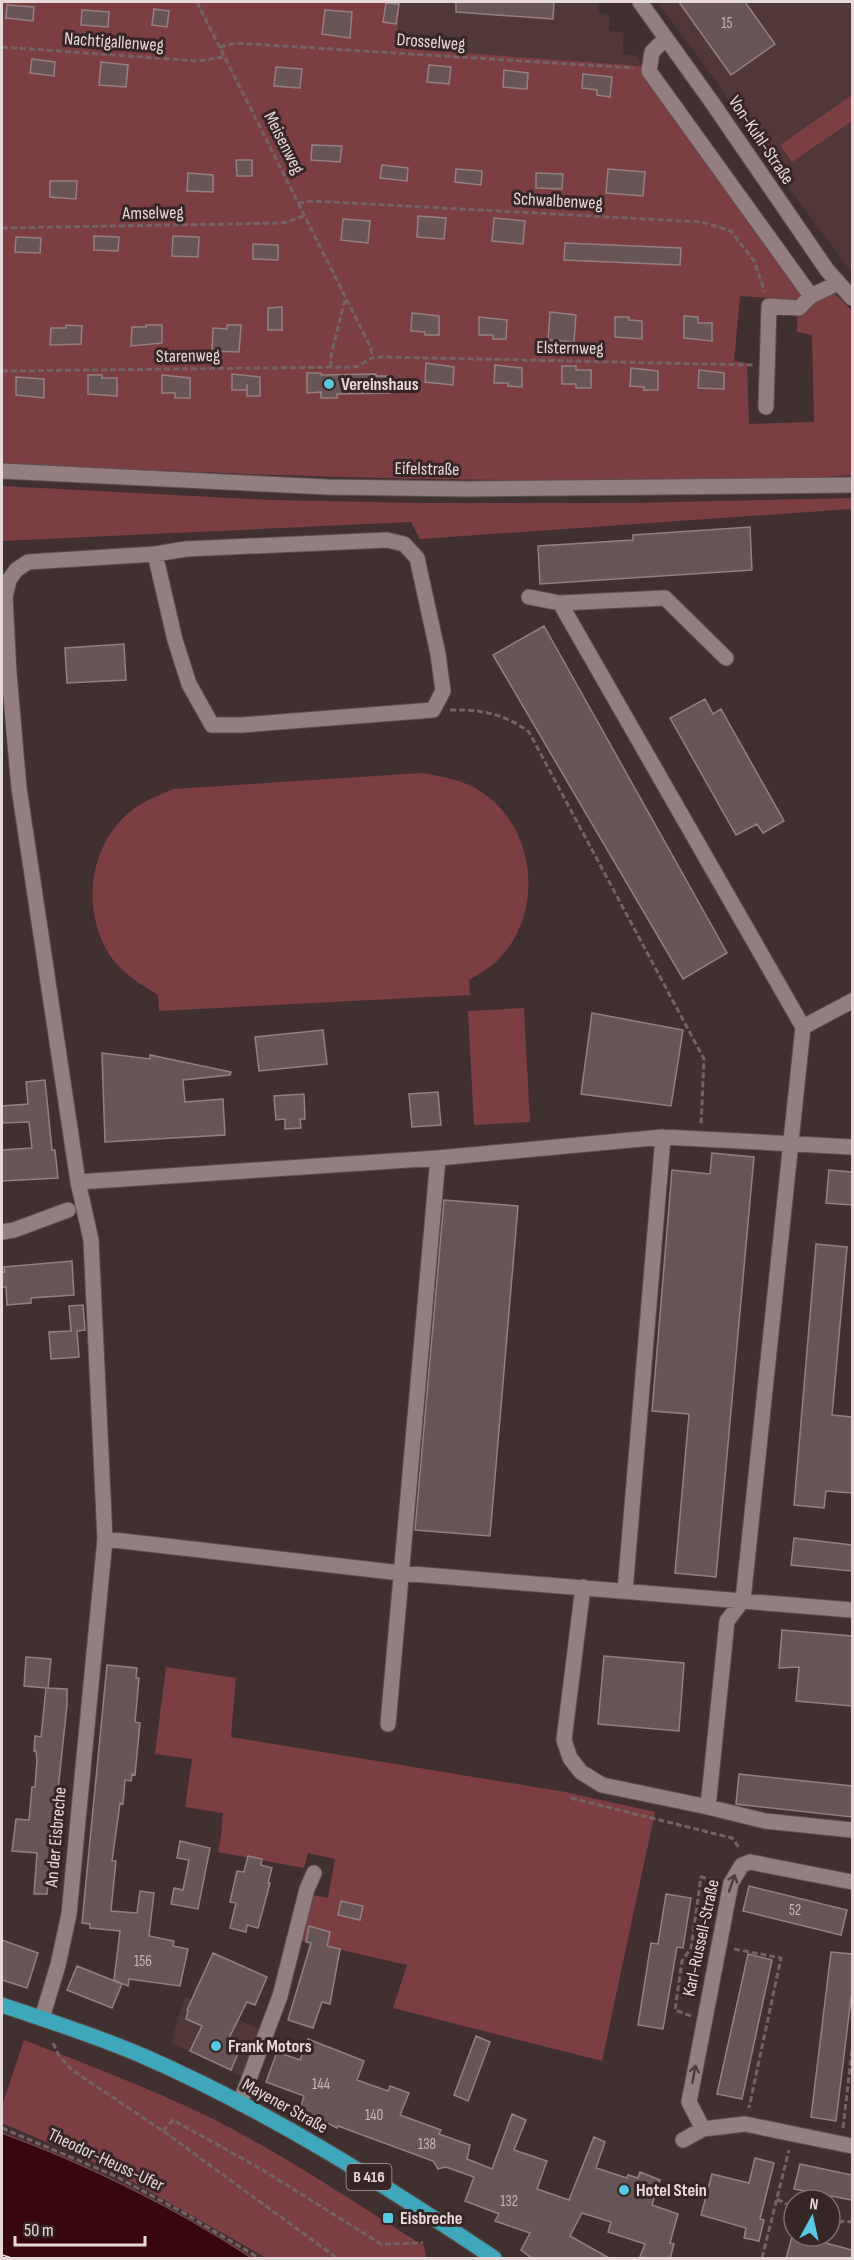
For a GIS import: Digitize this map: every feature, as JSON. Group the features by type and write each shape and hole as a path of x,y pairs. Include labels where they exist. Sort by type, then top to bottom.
{"main road":[{"name":"B 416","path":"2,2006 42,2018"},
{"name":"Mayener Straße","path":"42,2018 142,2056 240,2103 335,2156 494,2259"}],"street":[{"name":"Von-Kuhl-Straße","path":"640,2 838,283 852,298"},
{"path":"666,38 652,52 649,70 811,296"},
{"path":"766,407 769,306 799,308 811,296 838,283"},
{"name":"Eifelstraße","path":"2,471 327,487 466,489 852,485"},
{"name":"An der Eisbreche","path":"42,2018 61,1954 69,1914 105,1539 91,1240 78,1182 19,788 5,597 9,580 16,570 28,562 155,554 186,549 387,540 404,544 417,558 438,654 443,691 433,710"},
{"path":"155,554 175,640 189,684 212,725 242,725 433,710"},
{"path":"529,597 560,603 665,598 726,658"},
{"path":"560,603 804,1027 743,1600 727,1621 708,1807"},
{"path":"804,1027 852,1001"},
{"path":"78,1182 438,1158 663,1137 852,1147"},
{"path":"625,1591 663,1137"},
{"path":"388,1724 438,1158"},
{"path":"2,1232 14,1230 68,1210"},
{"path":"105,1539 401,1573 852,1610"},
{"path":"583,1587 564,1740 570,1758 581,1772 602,1785 765,1821 852,1830"},
{"path":"750,1862 852,1882"},
{"name":"Karl-Russell-Straße","path":"704,2129 689,2102 717,1946 731,1883 742,1865 750,1862"},
{"path":"240,2103 280,1996 307,1888 314,1873"},
{"path":"683,2140 704,2129 745,2124 846,2145"}],"path":[{"name":"Meisenweg","path":"197,2 371,348 372,358"},
{"name":"Drosselweg","path":"220,47 236,43 641,70"},
{"name":"Nachtigallenweg","path":"2,47 198,61 223,57"},
{"name":"Schwalbenweg","path":"298,203 313,201 702,222 731,231 754,261 769,306"},
{"name":"Amselweg","path":"2,228 283,223 304,216"},
{"path":"331,367 331,355 345,299"},
{"name":"Elsternweg","path":"372,358 767,365"},
{"name":"Starenweg","path":"2,371 356,367 372,358"},
{"path":"433,710 486,711 515,721 529,732 704,1059 700,1138"},
{"path":"571,1798 732,1838 750,1862"},
{"path":"703,2021 675,2010 682,1961 691,1948 701,1877 731,1883"},
{"path":"717,1946 781,1958 745,2124"},
{"path":"53,2043 59,2056 72,2070 163,2131 337,2259"},
{"path":"846,2145 852,2050"},
{"path":"163,2131 172,2120 261,2169 381,2244 421,2243 423,2241"},
{"name":"Theodor-Heuss-Ufer","path":"2,2128 116,2176 182,2212 259,2259"},
{"path":"762,2259 793,2135"},
{"path":"777,2199 782,2202"}],"shaded area":[{"path":"2,2 400,2 396,48 643,66 805,295 834,293 852,311 852,475 723,480 372,478 2,463","holes":["740,296 798,300 797,332 812,335 814,422 749,424 747,363 734,361"]},
{"path":"400,2 599,2 598,13 610,15 609,31 624,32 622,54 635,55 643,66 396,48"},
{"path":"657,2 852,2 852,273 777,172 716,81"},
{"path":"852,95 852,121 792,162 780,145"},
{"path":"2,486 272,500 417,503 632,503 852,498 852,509 420,539 411,522 2,541"},
{"path":"422,773 462,782 483,793 501,809 515,829 524,851 528,874 527,898 522,922 511,943 496,962 469,980 470,995 159,1011 158,995 127,974 111,957 102,941 93,905 93,886 102,850 110,834 122,819 153,798 173,789"},
{"path":"524,1008 530,1122 474,1125 468,1011"},
{"path":"166,1667 236,1678 231,1737 565,1792 655,1812 602,2061 393,2008 407,1965 302,1941 313,1895 328,1898 335,1859 308,1853 304,1868 218,1852 223,1813 185,1807 192,1759 155,1754"},
{"path":"185,1996 259,2029 242,2077 171,2043"},
{"path":"24,2040 164,2096 237,2131 291,2162 424,2246 426,2258 266,2258 140,2186 90,2161 2,2123 2,2106"},
{"path":"2,2133 99,2173 162,2204 252,2258 2,2258"}],"building":[{"path":"456,2 554,2 553,19 456,12"},
{"path":"679,2 745,2 775,44 731,75"},
{"path":"386,3 399,4 396,24 383,22"},
{"path":"7,5 34,7 33,21 6,18"},
{"path":"154,9 169,11 167,27 152,25"},
{"path":"82,10 109,12 108,27 81,25"},
{"path":"325,10 352,12 350,38 322,34"},
{"path":"32,59 55,62 54,76 30,73"},
{"path":"101,62 128,65 126,87 99,85"},
{"path":"429,65 451,67 449,84 427,82"},
{"path":"276,67 302,69 300,88 274,86"},
{"path":"504,70 528,73 527,89 503,87"},
{"path":"583,74 612,77 610,97 597,95 597,90 582,88"},
{"path":"312,145 342,146 340,162 311,160"},
{"path":"236,160 252,160 252,176 237,176"},
{"path":"382,165 408,168 407,181 380,178"},
{"path":"456,169 482,171 481,185 455,182"},
{"path":"608,169 645,172 643,196 606,193"},
{"path":"188,173 213,175 213,192 187,191"},
{"path":"536,173 563,174 562,189 536,188"},
{"path":"50,181 77,181 76,199 50,197"},
{"path":"418,216 446,218 444,239 417,237"},
{"path":"494,218 525,221 523,244 492,241"},
{"path":"343,219 370,221 368,243 341,240"},
{"path":"94,236 119,237 118,251 94,250"},
{"path":"173,236 199,237 198,257 172,256"},
{"path":"16,237 41,238 40,253 15,252"},
{"path":"565,243 681,248 680,265 564,260"},
{"path":"253,244 278,245 278,260 253,259"},
{"path":"282,307 282,330 268,330 268,308"},
{"path":"550,312 576,315 574,342 548,340"},
{"path":"412,313 439,316 439,335 425,335 425,332 411,331"},
{"path":"684,316 698,317 698,323 712,323 712,341 684,338"},
{"path":"479,317 507,320 506,339 493,339 493,335 479,335"},
{"path":"615,317 629,317 629,320 642,321 642,339 615,337"},
{"path":"66,325 82,326 81,344 50,345 51,328 66,328"},
{"path":"146,325 162,325 162,343 131,346 132,327 146,327"},
{"path":"227,325 241,325 239,352 212,351 213,328 227,329"},
{"path":"426,363 454,367 453,385 425,382"},
{"path":"495,365 522,368 522,387 508,386 508,383 494,383"},
{"path":"562,366 576,366 576,370 591,370 591,388 576,388 576,384 562,384"},
{"path":"631,368 658,371 658,390 644,390 644,387 630,386"},
{"path":"699,370 724,373 724,389 698,388"},
{"path":"307,373 389,376 390,393 337,394 337,398 321,398 321,392 307,393"},
{"path":"232,374 260,377 260,396 247,396 247,390 232,390"},
{"path":"88,375 117,378 117,396 88,394"},
{"path":"162,375 190,378 190,398 175,398 175,393 162,393"},
{"path":"16,377 44,379 44,398 16,395"},
{"path":"750,527 752,570 540,584 538,546 633,540 633,535"},
{"path":"544,626 727,953 683,979 493,655"},
{"path":"124,644 126,680 67,683 65,648"},
{"path":"705,699 713,714 721,709 784,821 763,833 757,824 736,835 670,718"},
{"path":"592,1013 683,1030 671,1106 581,1094"},
{"path":"323,1030 327,1064 259,1071 255,1037"},
{"path":"102,1053 150,1059 150,1055 231,1072 230,1075 183,1080 185,1102 223,1099 225,1135 105,1142"},
{"path":"45,1080 52,1150 55,1150 58,1178 2,1181 2,1150 32,1148 29,1122 2,1123 2,1106 28,1104 26,1082"},
{"path":"438,1092 441,1125 412,1127 409,1094"},
{"path":"304,1094 305,1119 300,1119 301,1128 285,1129 285,1119 276,1120 274,1096"},
{"path":"712,1153 754,1157 716,1577 675,1573 689,1414 652,1411 672,1170 710,1174"},
{"path":"829,1170 852,1172 852,1205 826,1203"},
{"path":"444,1200 518,1206 490,1536 415,1530"},
{"path":"816,1244 847,1247 832,1415 852,1417 852,1493 826,1491 824,1508 794,1505"},
{"path":"72,1261 74,1295 31,1298 31,1303 7,1305 6,1287 2,1287 4,1267"},
{"path":"83,1305 85,1330 77,1331 79,1357 51,1359 49,1332 71,1331 69,1306"},
{"path":"794,1538 852,1545 852,1571 791,1565"},
{"path":"782,1630 852,1636 852,1706 796,1701 799,1667 779,1668"},
{"path":"604,1656 684,1663 679,1731 598,1724"},
{"path":"26,1657 51,1659 48,1688 67,1689 47,1894 34,1894 37,1853 12,1851 16,1819 29,1820 37,1760 36,1751 34,1751 35,1736 41,1737 46,1688 24,1686"},
{"path":"107,1665 137,1668 136,1678 139,1678 135,1722 140,1723 135,1775 132,1774 131,1781 125,1780 123,1804 120,1803 112,1861 116,1861 111,1911 137,1913 140,1891 154,1893 149,1936 174,1941 173,1946 188,1949 180,1986 129,1979 128,1986 114,1980 120,1931 90,1928 90,1924 82,1923"},
{"path":"739,1774 852,1786 852,1817 736,1804"},
{"path":"180,1841 210,1848 198,1909 171,1904 174,1888 183,1890 189,1860 177,1858"},
{"path":"248,1856 262,1859 261,1865 272,1868 258,1928 247,1925 246,1932 230,1928 236,1903 230,1902 237,1871 244,1872"},
{"path":"749,1886 847,1910 841,1935 743,1911"},
{"path":"666,1894 691,1898 683,1948 677,1947 663,2029 638,2025 651,1943 658,1944"},
{"path":"341,1901 363,1906 360,1920 338,1915"},
{"path":"309,1926 330,1932 327,1946 340,1949 330,2004 322,2002 313,2028 288,2020 311,1943 306,1942"},
{"path":"2,1940 38,1953 27,1988 2,1980"},
{"path":"831,1952 852,1954 852,1990 836,2121 811,2117"},
{"path":"213,1953 267,1977 255,2005 247,2002 229,2038 242,2044 231,2070 190,2051 202,2026 186,2019 187,2010"},
{"path":"748,1954 772,1960 742,2099 717,2094"},
{"path":"77,1966 122,1984 112,2008 67,1990"},
{"path":"476,2036 490,2042 468,2101 454,2095"},
{"path":"308,2039 364,2061 357,2080 388,2091 390,2086 409,2093 400,2115 441,2130 439,2134 470,2145 467,2159 492,2169 512,2114 526,2120 514,2150 547,2161 537,2189 569,2200 594,2137 605,2142 596,2168 627,2178 628,2175 638,2178 640,2172 660,2180 652,2205 678,2214 670,2243 674,2244 670,2259 639,2259 645,2244 608,2232 611,2222 582,2213 570,2236 611,2259 533,2259 521,2250 530,2233 495,2221 499,2214 465,2201 474,2177 446,2167 438,2169 433,2161 338,2126 337,2128 300,2109 304,2096 266,2082 277,2052 300,2060"},
{"path":"755,2158 774,2163 760,2219 764,2220 759,2241 744,2238 746,2228 701,2215 712,2174 749,2183"},
{"path":"800,2164 852,2175 852,2200 842,2198 842,2188 794,2188"},
{"path":"842,2247 852,2250 852,2259 786,2259 789,2248"}],"ferry route":[{"path":"2,2255 13,2258"}],"place":[{"name":"Vereinshaus","path":"329,384"},
{"name":"Frank Motors","path":"216,2046"},
{"name":"Hotel Stein","path":"624,2190"},
{"name":"Eisbreche","path":"388,2218"}]}
